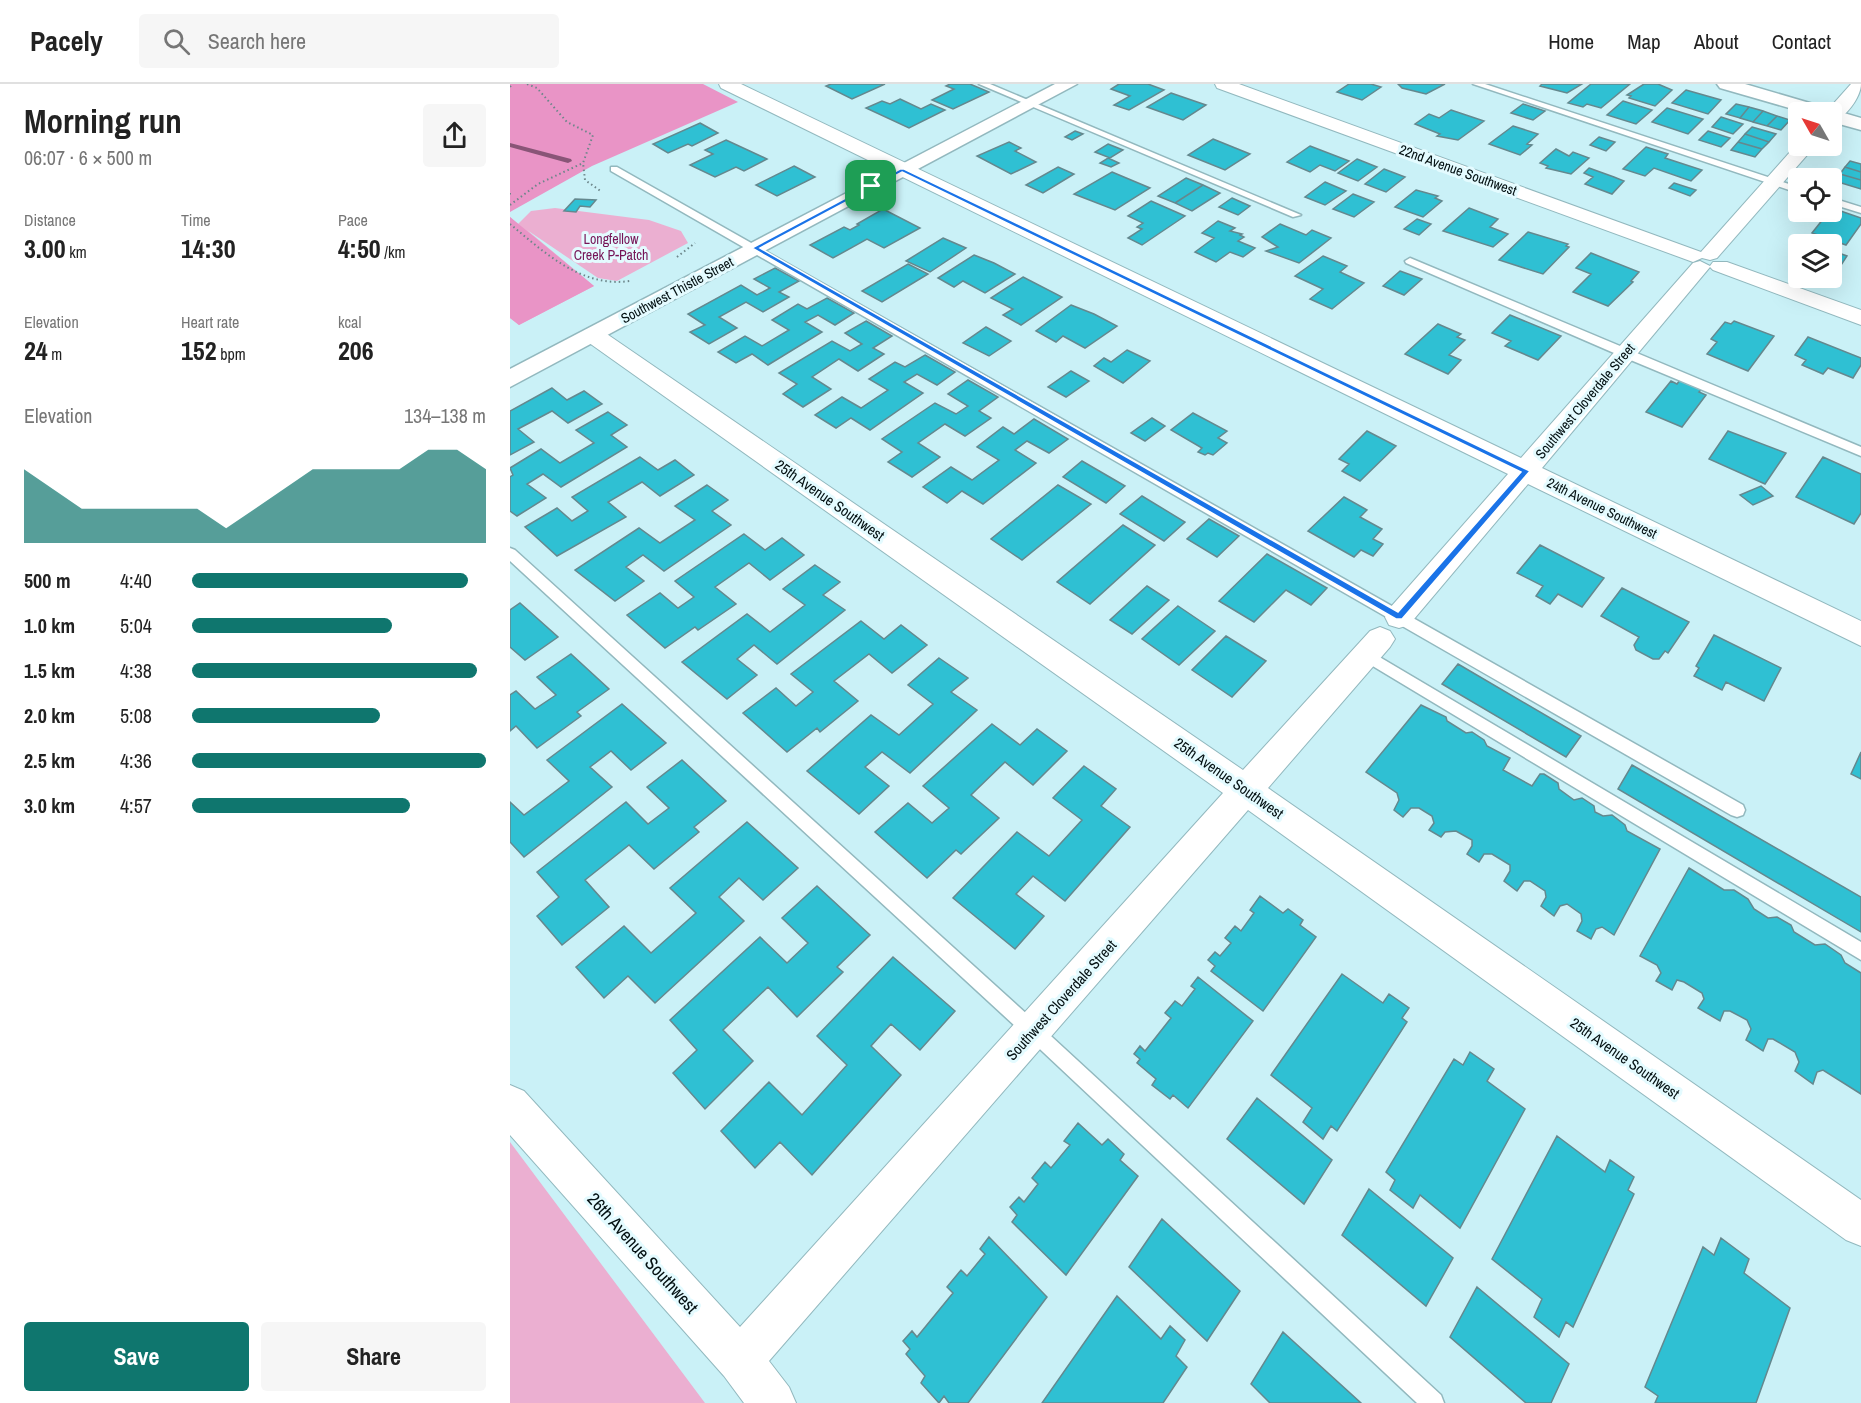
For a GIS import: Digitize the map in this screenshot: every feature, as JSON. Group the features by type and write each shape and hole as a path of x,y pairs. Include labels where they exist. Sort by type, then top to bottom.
{"street":[{"name":"24th Avenue Southwest","path":"727,84 1861,634"},
{"name":"Southwest Thistle Street","path":"512,376 1068,84"},
{"name":"22nd Avenue Southwest","path":"1224,84 1861,318"},
{"path":"1726,84 1788,102"},
{"path":"1842,105 1860,84"},
{"path":"1842,119 1861,124"},
{"name":"Southwest Cloverdale Street","path":"740,1360 1247,791 1797,156"},
{"name":"25th Avenue Southwest","path":"593,335 1247,791 1861,1225"},
{"name":"26th Avenue Southwest","path":"510,1105 740,1360 773,1403"}],"lane":[{"path":"983,84 1296,215"},
{"path":"1477,84 1788,187"},
{"path":"614,169 755,248 1382,637 1861,952"},
{"path":"1842,204 1861,210"},
{"path":"1410,261 1861,452"},
{"path":"510,553 1033,1031 1433,1403"},
{"path":"1382,637 1737,810"}],"path":[{"path":"510,205 538,184 583,163"},
{"path":"510,224 555,261 590,279 625,283 634,280"}],"green space":[{"name":"Longfellow Creek P-Patch","path":"555,208 649,220 681,231 688,243 617,281 598,278 527,230 594,286 519,325 510,318 510,217 518,224 531,211"},
{"path":"510,1142 705,1403 510,1403"}],"shaded area":[{"path":"510,84 703,84 738,102 592,166 510,212"},
{"path":"510,217 594,286 519,325 510,318"}],"building":[{"path":"831,84 885,84 852,99 826,86"},
{"path":"970,84 989,92 953,109 932,100 954,89 946,86"},
{"path":"1119,84 1148,84 1164,90 1129,110 1114,105 1130,96 1111,89"},
{"path":"1349,84 1371,84 1381,87 1362,100 1337,92"},
{"path":"1398,84 1445,84 1426,94 1402,88"},
{"path":"1542,84 1582,84 1567,93 1540,86"},
{"path":"1591,84 1630,84 1601,108 1587,104 1583,107 1568,103"},
{"path":"1644,84 1658,84 1672,90 1655,106 1629,98 1631,96 1627,95"},
{"path":"1686,90 1721,100 1708,114 1672,103"},
{"path":"1171,93 1206,105 1183,120 1147,107"},
{"path":"900,99 921,109 931,104 945,110 909,128 866,108 882,101 890,104"},
{"path":"1623,101 1652,110 1636,124 1607,115"},
{"path":"1523,104 1545,111 1533,120 1511,113"},
{"path":"1736,104 1749,107 1740,118 1726,114"},
{"path":"1749,107 1763,111 1753,122 1740,118"},
{"path":"1667,108 1703,119 1688,134 1652,122"},
{"path":"1451,110 1484,121 1458,140 1437,136 1440,134 1415,124 1429,114 1439,118"},
{"path":"1763,111 1777,116 1767,126 1753,122"},
{"path":"1777,116 1788,119 1781,130 1767,126"},
{"path":"1721,117 1743,124 1733,134 1712,127"},
{"path":"700,123 718,133 692,146 688,144 668,153 653,144"},
{"path":"1513,126 1538,134 1527,144 1532,145 1520,155 1489,144"},
{"path":"1752,127 1776,134 1769,142 1745,134"},
{"path":"1075,131 1083,134 1072,140 1065,137"},
{"path":"1708,131 1730,138 1721,147 1699,140"},
{"path":"1745,134 1769,142 1762,149 1738,142"},
{"path":"1599,137 1615,142 1606,151 1590,145"},
{"path":"1213,139 1250,154 1225,170 1188,155"},
{"path":"726,140 767,159 744,171 736,167 715,177 690,165 713,154 705,150"},
{"path":"1009,142 1021,148 1015,151 1036,162 1011,174 977,156"},
{"path":"1738,142 1762,149 1755,157 1731,150"},
{"path":"1108,144 1123,150 1110,158 1095,152"},
{"path":"1310,146 1349,161 1335,171 1320,165 1310,172 1287,162"},
{"path":"1646,147 1668,154 1665,158 1702,170 1691,181 1654,168 1645,176 1623,169"},
{"path":"1556,149 1569,156 1573,152 1589,158 1571,174 1546,168 1548,166 1540,163"},
{"path":"1108,158 1119,163 1111,167 1100,163"},
{"path":"1357,159 1377,167 1358,181 1338,173"},
{"path":"1850,161 1861,164 1861,172 1845,167"},
{"path":"794,166 815,177 777,196 756,185"},
{"path":"1058,167 1074,174 1043,193 1026,185"},
{"path":"1845,167 1861,172 1861,180 1842,175"},
{"path":"1589,168 1624,181 1612,194 1585,184 1593,177 1584,173"},
{"path":"1384,169 1405,177 1386,192 1365,184"},
{"path":"1112,172 1150,188 1115,210 1074,194"},
{"path":"1842,175 1861,180 1861,189 1842,183"},
{"path":"1186,178 1203,185 1175,203 1158,196"},
{"path":"1325,182 1346,191 1325,205 1305,197"},
{"path":"1674,183 1696,190 1690,196 1669,188"},
{"path":"1203,185 1220,193 1192,211 1175,203"},
{"path":"1416,190 1438,196 1435,198 1442,201 1423,217 1395,207"},
{"path":"1353,194 1374,202 1354,217 1333,209"},
{"path":"1232,198 1250,206 1238,215 1219,207"},
{"path":"575,199 596,200 590,207 580,206 576,212 564,211"},
{"path":"1151,201 1185,216 1142,245 1128,238 1142,229 1137,227 1143,223 1128,216"},
{"path":"1469,208 1498,219 1490,227 1508,234 1493,247 1443,231"},
{"path":"883,209 920,228 884,248 867,239 833,258 810,245 844,227 850,230"},
{"path":"1842,211 1861,218 1861,224 1846,245 1842,244 1842,234 1812,233 1821,222 1842,222"},
{"path":"1417,219 1431,224 1419,235 1404,229"},
{"path":"1218,221 1235,228 1230,231 1242,234 1240,235 1244,237 1238,241 1255,248 1243,257 1230,252 1216,262 1195,252 1214,238 1202,233"},
{"path":"1280,224 1306,235 1312,230 1331,238 1299,263 1266,251 1278,247 1262,237"},
{"path":"1528,232 1568,244 1566,246 1569,247 1543,274 1499,260"},
{"path":"943,238 966,248 930,272 906,261"},
{"path":"1591,253 1639,272 1631,281 1633,282 1608,306 1573,292 1591,274 1576,268"},
{"path":"1842,254 1847,256 1842,264"},
{"path":"974,255 1015,274 985,293 963,281 954,287 938,278"},
{"path":"1323,256 1347,266 1340,272 1364,283 1332,309 1310,299 1323,289 1295,276"},
{"path":"908,264 928,274 882,302 862,291"},
{"path":"775,268 799,281 779,292 789,297 763,312 746,302 719,317 737,328 709,344 690,332 705,325 688,314 741,285 757,295 770,288 754,279"},
{"path":"1400,271 1422,279 1404,295 1383,286"},
{"path":"1023,277 1062,297 1021,325 1003,315 1013,309 991,298"},
{"path":"827,298 854,313 835,325 818,315 805,322 822,332 768,365 752,354 736,363 718,352 745,336 762,346 789,330 772,320 798,304 807,309"},
{"path":"1071,305 1117,326 1085,348 1063,336 1056,342 1036,331"},
{"path":"1510,315 1561,336 1538,360 1505,346 1511,341 1492,333"},
{"path":"866,321 892,336 873,348 884,354 858,371 839,359 812,377 831,389 803,407 783,394 797,384 779,373 832,341 850,351 862,344 845,333"},
{"path":"1734,321 1774,336 1748,371 1707,354 1717,342 1711,339 1725,322 1731,324"},
{"path":"1438,324 1461,334 1457,337 1465,340 1449,355 1461,360 1448,374 1405,354"},
{"path":"986,327 1011,341 989,356 963,343"},
{"path":"1808,337 1861,358 1861,365 1853,378 1828,368 1823,374 1802,365 1806,360 1795,355"},
{"path":"1127,350 1150,361 1123,383 1094,366 1104,358 1111,362"},
{"path":"925,355 955,372 937,385 917,374 904,382 923,393 870,430 851,418 836,428 815,415 842,397 861,408 888,390 869,379 895,362 905,367"},
{"path":"1071,371 1089,381 1066,397 1048,387"},
{"path":"968,380 998,397 979,411 991,418 965,436 945,424 918,443 940,457 912,477 888,462 902,452 882,439 935,403 956,414 968,406 948,394"},
{"path":"1680,380 1702,389 1699,392 1706,395 1682,427 1646,412 1671,381 1677,384"},
{"path":"552,388 567,400 584,391 602,404 568,423 552,411 518,429 534,442 510,455 510,411"},
{"path":"608,412 627,425 611,435 627,447 561,487 543,474 527,484 546,498 517,516 510,511 510,477 513,475 510,468 541,449 560,463 594,443 576,430"},
{"path":"1193,413 1227,431 1218,438 1227,443 1213,455 1198,452 1202,448 1171,430"},
{"path":"1152,418 1165,426 1145,441 1131,433"},
{"path":"1034,419 1068,439 1049,453 1027,441 1015,450 1036,463 983,504 962,491 947,503 923,487 951,467 972,480 999,460 977,447 1003,427 1014,434"},
{"path":"1367,431 1396,446 1360,481 1342,471 1349,464 1339,459"},
{"path":"1728,431 1786,453 1765,484 1709,459"},
{"path":"640,457 658,470 675,460 694,475 660,496 642,482 608,502 626,517 557,556 525,527 557,508 572,521 588,511 572,497"},
{"path":"1823,457 1861,474 1861,513 1854,524 1796,497"},
{"path":"1082,461 1125,486 1106,503 1063,477"},
{"path":"707,485 728,500 712,511 731,525 664,571 643,555 626,567 644,581 615,601 575,570 639,528 660,543 695,520 675,506"},
{"path":"1058,485 1091,504 1022,560 991,539"},
{"path":"1761,486 1773,496 1753,505 1740,495"},
{"path":"1142,496 1185,522 1164,541 1120,514"},
{"path":"1344,497 1367,510 1360,517 1382,529 1373,539 1383,544 1373,556 1361,550 1354,557 1308,531"},
{"path":"1209,519 1239,536 1217,557 1187,539"},
{"path":"1123,525 1155,545 1090,604 1057,582"},
{"path":"744,534 765,550 782,538 804,555 770,580 749,563 715,587 736,604 698,630 695,627 665,648 627,615 660,593 678,608 694,597 675,581"},
{"path":"1540,545 1604,578 1582,607 1558,594 1550,604 1536,596 1543,586 1517,573"},
{"path":"1267,554 1327,588 1311,605 1286,590 1254,622 1219,601"},
{"path":"815,565 840,582 823,595 845,610 777,664 754,645 737,659 757,675 727,699 682,662 747,614 770,632 805,605 783,589"},
{"path":"1147,586 1169,600 1132,634 1110,620"},
{"path":"1622,588 1689,622 1668,653 1665,651 1659,659 1653,659 1636,650 1634,645 1639,637 1601,616"},
{"path":"520,603 558,637 525,660 510,647 510,610"},
{"path":"1178,606 1215,631 1179,665 1142,639"},
{"path":"861,621 884,639 901,625 927,645 892,673 869,654 834,681 858,701 820,732 817,728 787,752 743,713 776,688 796,706 813,692 791,674"},
{"path":"1714,635 1781,668 1764,701 1726,682 1722,690 1694,676 1699,668 1696,666"},
{"path":"1226,636 1266,661 1232,697 1192,670"},
{"path":"571,654 609,689 577,712 581,716 537,748 516,726 510,731 510,695 516,691 535,709 556,695 537,677"},
{"path":"939,658 968,678 951,692 977,710 910,773 882,752 865,767 889,786 859,814 807,771 871,715 899,735 933,704 908,685"},
{"path":"1458,664 1581,736 1566,757 1442,684"},
{"path":"622,704 666,743 631,770 611,751 590,767 612,787 524,857 510,842 510,802 524,815 569,781 547,760"},
{"path":"1421,705 1446,717 1447,721 1466,733 1472,732 1484,740 1487,746 1510,758 1503,770 1532,786 1540,774 1544,774 1558,783 1559,789 1574,800 1582,798 1594,806 1595,812 1603,816 1612,815 1625,825 1627,831 1660,849 1614,935 1602,927 1596,929 1591,939 1577,931 1582,921 1581,914 1567,904 1560,906 1554,916 1541,906 1546,897 1545,891 1530,881 1524,881 1517,891 1504,881 1510,871 1510,865 1492,854 1484,854 1479,862 1467,854 1472,846 1472,840 1456,831 1445,832 1441,837 1429,830 1434,823 1432,816 1419,808 1411,808 1403,817 1394,810 1399,800 1397,793 1366,772"},
{"path":"992,724 1020,745 1037,729 1067,751 1033,785 1005,762 971,795 999,818 961,854 956,850 927,878 875,832 908,803 932,823 949,808 923,786"},
{"path":"1861,752 1861,779 1851,774"},
{"path":"682,760 726,801 694,827 699,832 654,869 629,845 585,880 609,907 562,945 537,916 559,897 537,872 626,802 648,824 669,808 647,787"},
{"path":"1632,765 1861,897 1861,932 1618,789"},
{"path":"1084,766 1116,789 1101,806 1130,827 1065,901 1033,876 1016,894 1044,916 1015,949 953,898 1017,832 1049,856 1082,820 1053,798"},
{"path":"747,822 798,868 763,900 739,878 719,897 744,921 655,1003 628,976 604,998 576,967 624,926 651,953 696,913 670,888"},
{"path":"1689,868 1724,890 1734,890 1748,899 1754,909 1768,918 1777,917 1791,925 1794,932 1815,945 1825,944 1841,955 1845,963 1861,973 1861,1094 1823,1070 1817,1072 1813,1084 1795,1071 1799,1062 1795,1052 1773,1039 1768,1039 1763,1051 1746,1040 1751,1029 1747,1020 1730,1011 1724,1011 1720,1021 1698,1008 1704,999 1702,993 1677,980 1672,990 1656,981 1661,973 1657,965 1640,956"},
{"path":"817,886 870,935 837,967 843,972 797,1017 768,987 723,1030 753,1061 705,1109 673,1073 697,1050 670,1020 760,937 787,963 808,943 782,918"},
{"path":"1260,896 1283,913 1288,909 1303,920 1300,925 1316,937 1263,1011 1211,971 1215,966 1208,960 1215,952 1220,956 1231,943 1225,938 1235,926 1241,931 1254,913 1250,910"},
{"path":"893,957 955,1011 920,1050 891,1024 871,1046 901,1075 812,1175 780,1142 755,1168 721,1131 769,1082 802,1115 847,1065 817,1036"},
{"path":"1342,974 1383,1003 1389,994 1409,1008 1402,1018 1407,1022 1337,1131 1331,1126 1323,1139 1303,1122 1312,1108 1271,1075"},
{"path":"1198,977 1253,1021 1188,1108 1173,1095 1170,1099 1152,1085 1156,1079 1137,1063 1140,1059 1134,1054 1140,1046 1145,1051 1171,1018 1165,1013 1175,1001 1182,1006 1195,989 1191,986"},
{"path":"1470,1052 1494,1069 1487,1081 1525,1109 1460,1228 1420,1195 1413,1208 1390,1190 1395,1180 1386,1172 1454,1059 1463,1065"},
{"path":"1257,1098 1332,1160 1304,1204 1227,1139"},
{"path":"1078,1123 1102,1145 1108,1139 1124,1154 1120,1160 1138,1176 1066,1275 1012,1222 1017,1215 1010,1207 1019,1197 1024,1202 1038,1184 1032,1178 1045,1162 1051,1168 1070,1145 1064,1141"},
{"path":"1557,1136 1605,1172 1610,1160 1634,1177 1628,1190 1634,1194 1573,1327 1566,1322 1559,1337 1534,1317 1542,1299 1492,1259"},
{"path":"1369,1189 1453,1258 1426,1306 1342,1235"},
{"path":"1162,1219 1240,1291 1207,1341 1129,1267"},
{"path":"989,1237 1047,1297 968,1403 949,1403 944,1396 939,1403 921,1383 925,1376 906,1354 910,1349 903,1341 912,1331 917,1337 953,1293 947,1287 961,1270 967,1276 985,1254 980,1249"},
{"path":"1721,1238 1749,1259 1744,1273 1790,1308 1756,1403 1655,1403 1658,1396 1645,1387 1703,1247 1714,1255"},
{"path":"1477,1287 1569,1364 1551,1403 1526,1403 1450,1337"},
{"path":"1117,1296 1161,1339 1170,1326 1185,1340 1176,1356 1187,1367 1163,1403 1042,1403"},
{"path":"1283,1332 1361,1403 1270,1403 1251,1384"}],"waterway":[{"path":"510,145 568,161"}],"route":[{"path":"902,170 1526,471 1399,617 755,248 871,186 902,170"}]}
